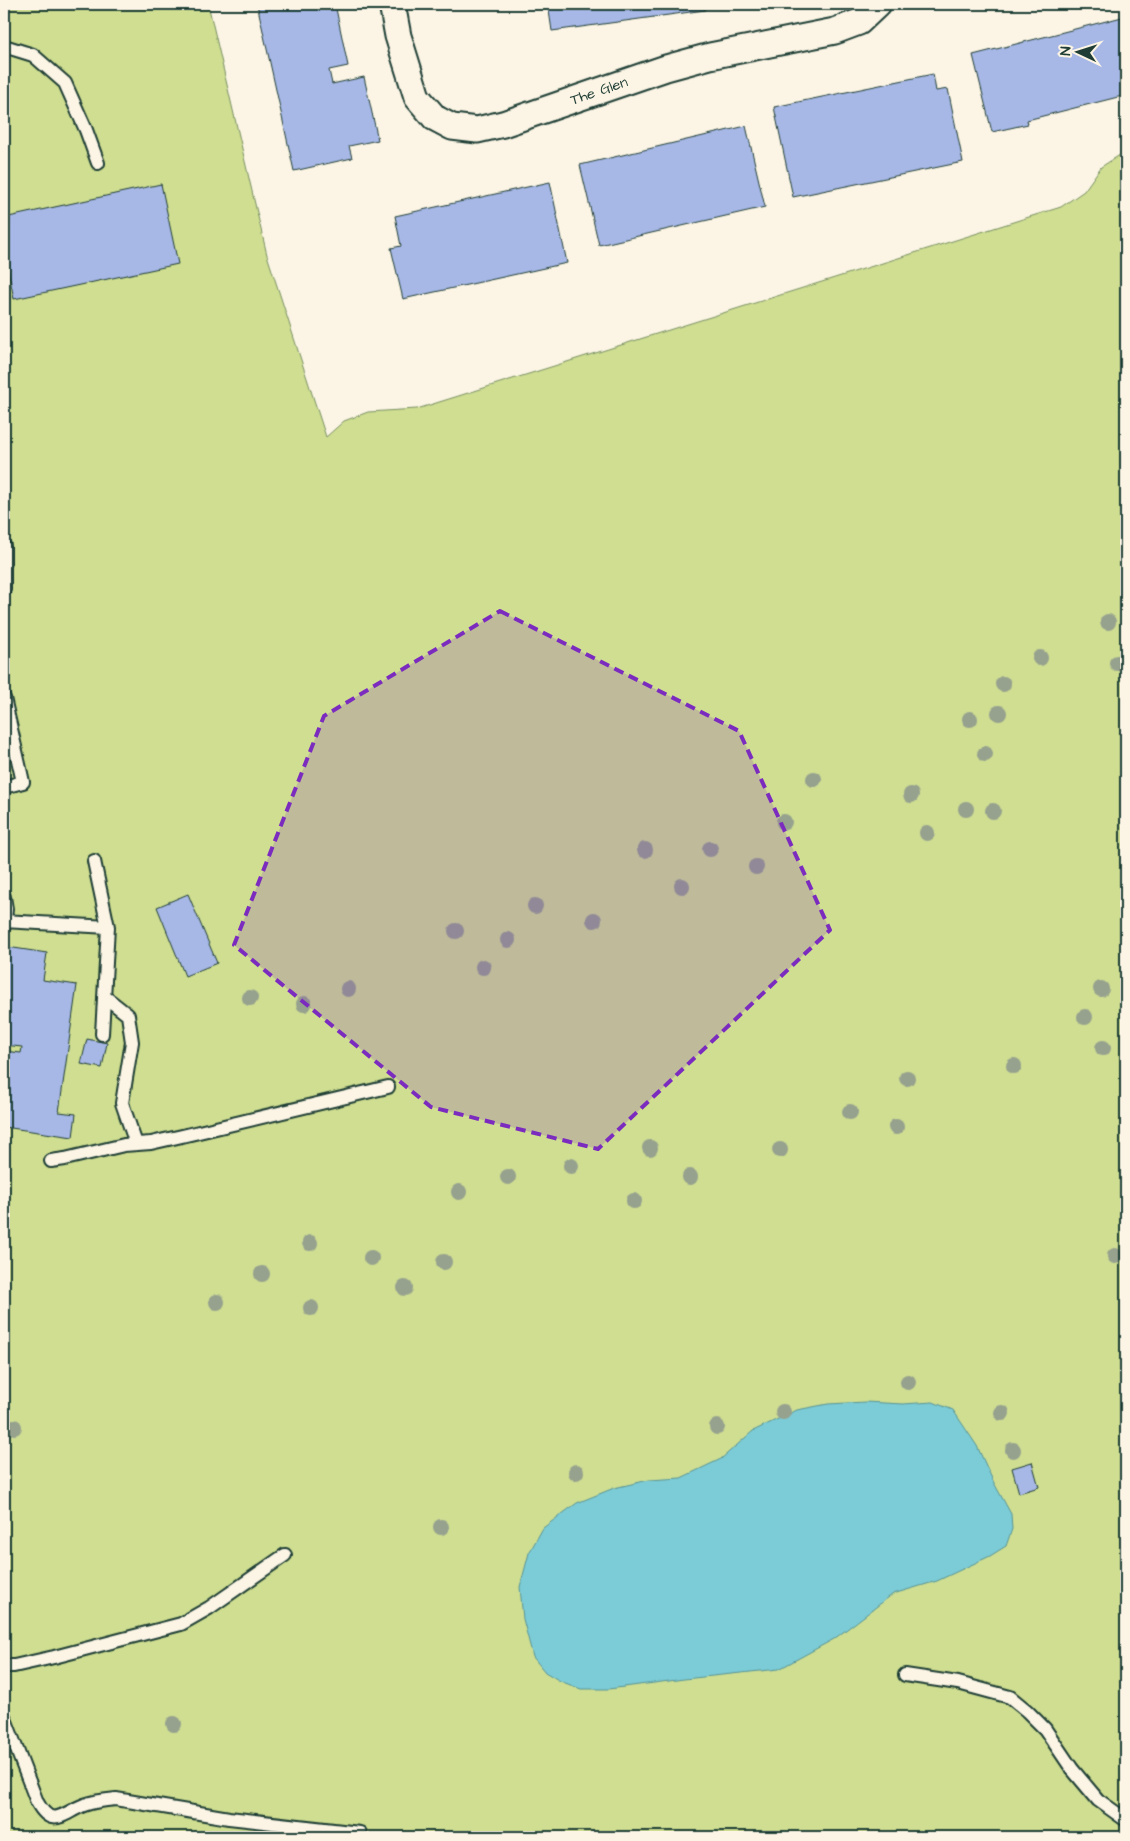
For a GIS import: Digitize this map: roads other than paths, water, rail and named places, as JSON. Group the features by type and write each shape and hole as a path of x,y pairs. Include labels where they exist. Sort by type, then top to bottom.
{"street":[{"name":"The Glen","path":"392,4 398,36 417,97 436,118 452,127 477,130 512,121 666,68 710,56 836,31 859,22 878,4"}],"lane":[{"path":"4,46 33,55 66,82 98,164"},
{"path":"4,546 4,590"},
{"path":"4,698 22,782 4,787"},
{"path":"94,861 108,927 102,1034"},
{"path":"4,896 6,909 4,926"},
{"path":"4,921 108,927"},
{"path":"104,996 128,1015 132,1042 122,1103 136,1144"},
{"path":"51,1161 124,1145 151,1143 388,1087"},
{"path":"4,1666 14,1666 54,1657 181,1624 209,1608 285,1555"},
{"path":"905,1676 958,1683 1010,1697 1045,1729 1072,1769 1098,1800 1126,1820"},
{"path":"4,1716 37,1802 44,1813 52,1817 58,1817 82,1806 102,1800 116,1799 229,1818 360,1833"}],"water":[{"path":"865,1402 903,1404 933,1402 953,1410 977,1446 1011,1514 1012,1529 1006,1546 990,1556 937,1581 893,1594 834,1639 779,1669 609,1689 581,1689 560,1681 545,1672 533,1657 523,1619 520,1587 529,1553 543,1528 577,1503 614,1488 649,1480 681,1478 721,1459 753,1431 797,1410 828,1404"}]}
